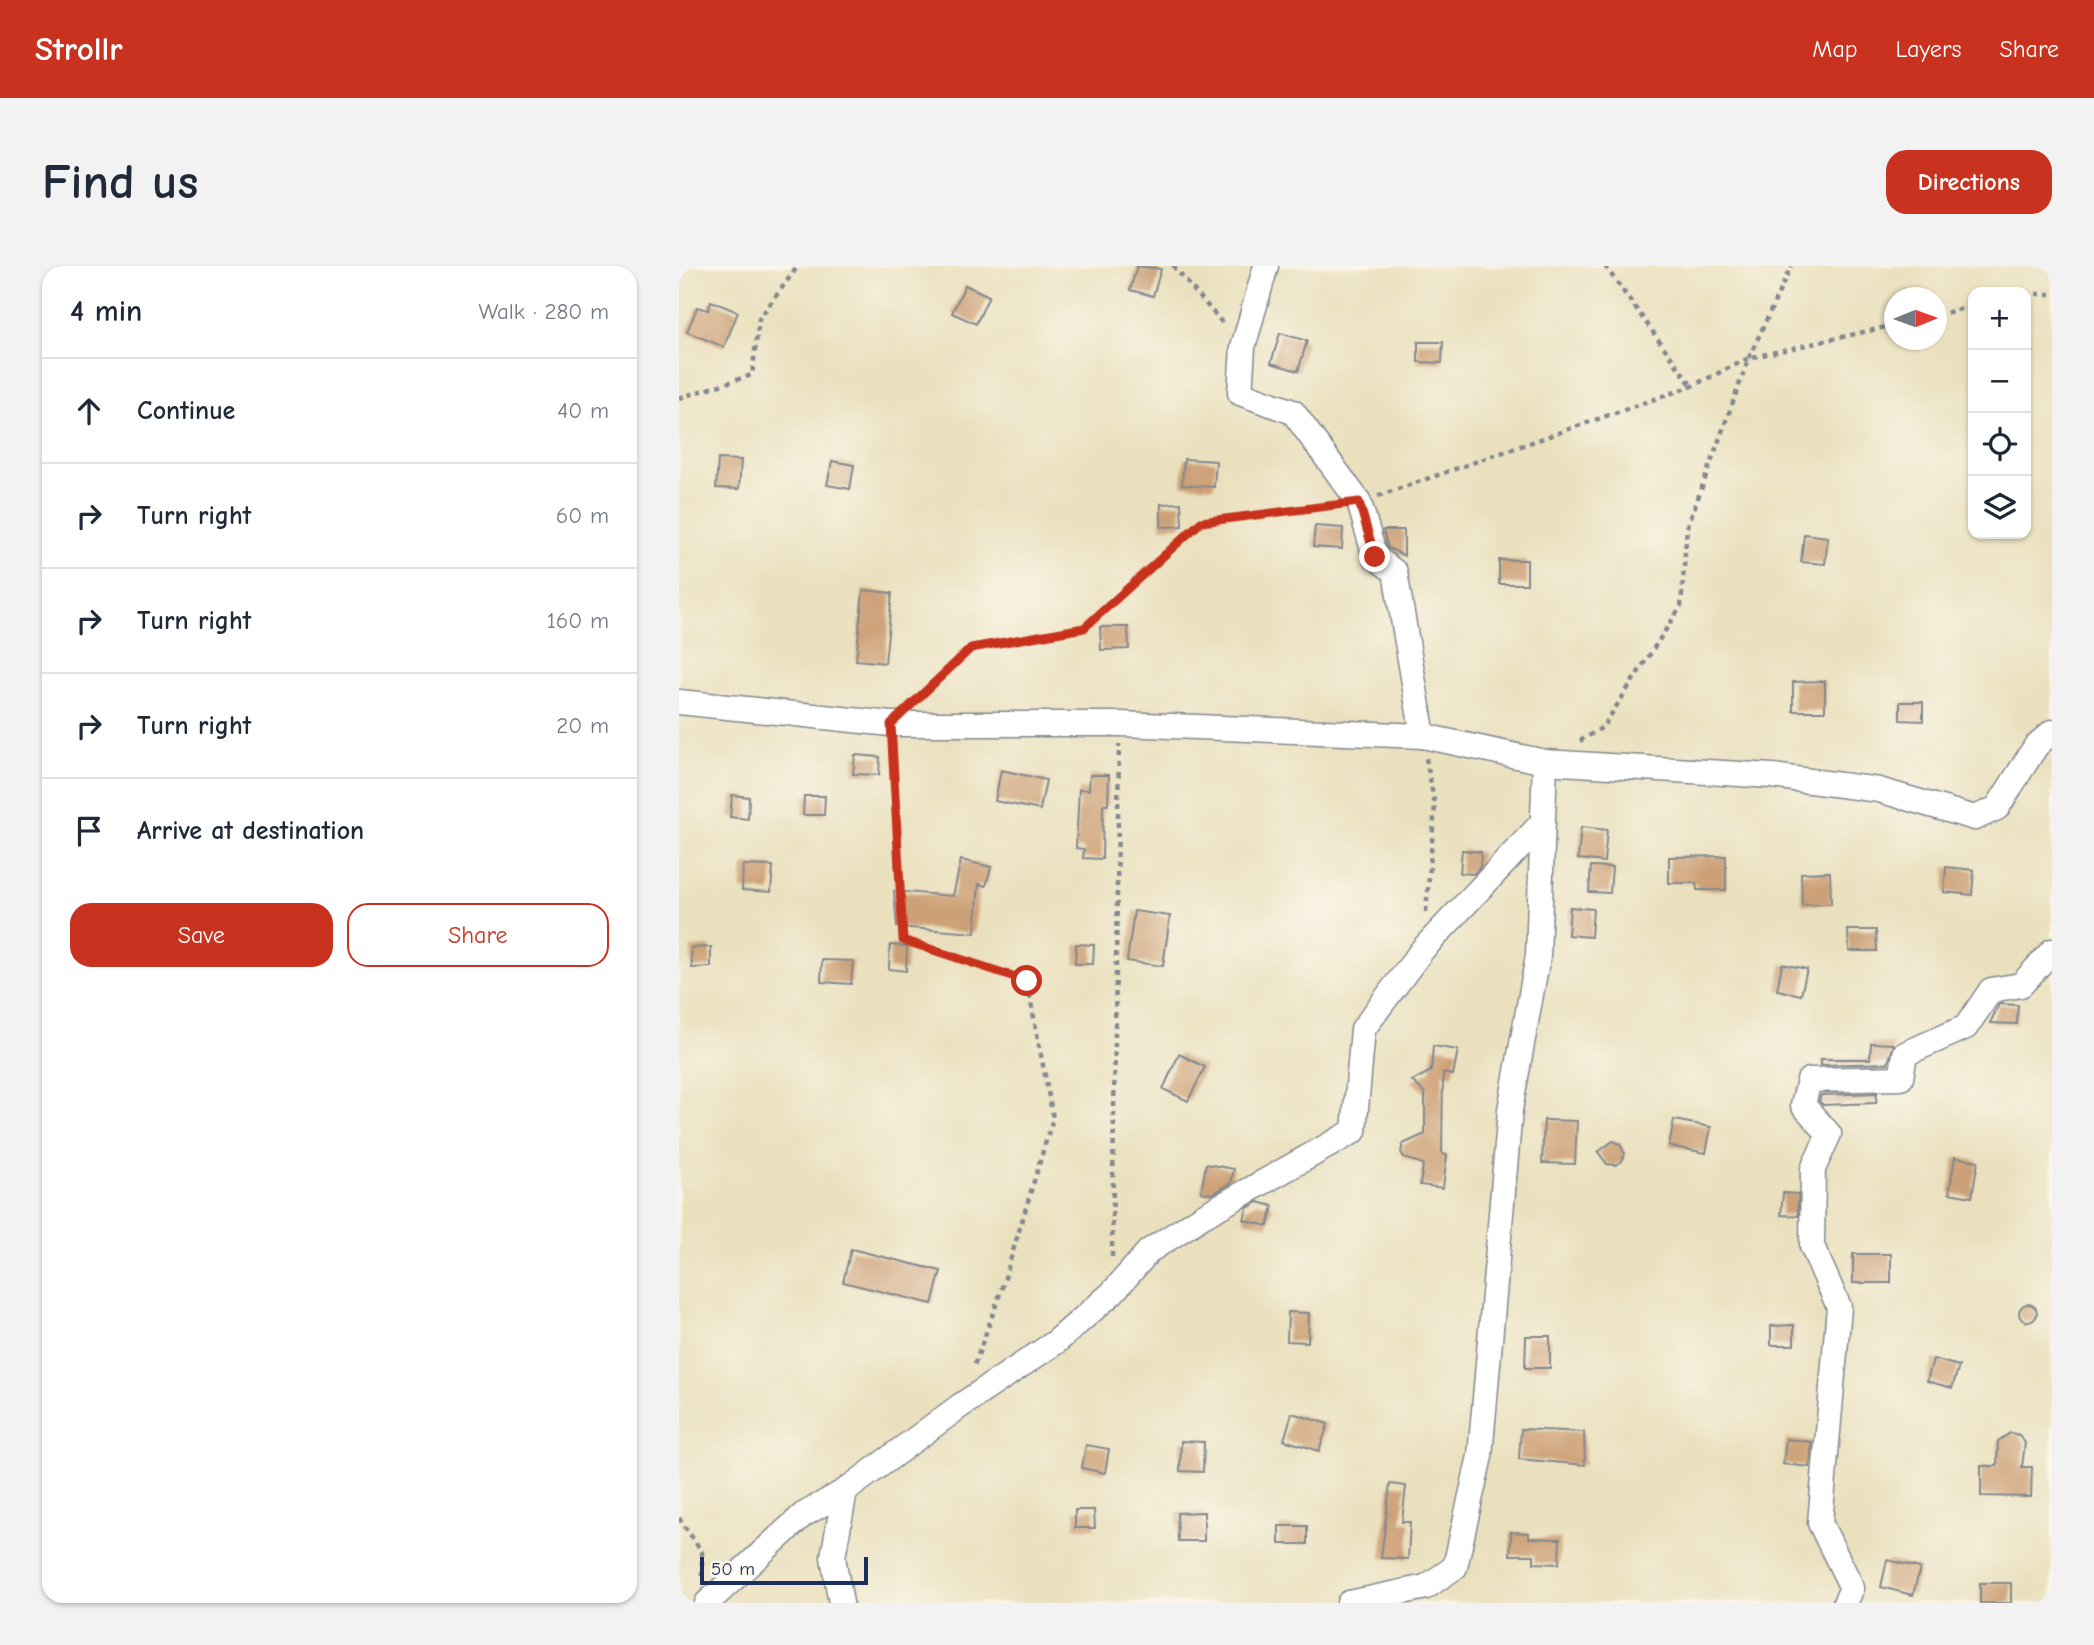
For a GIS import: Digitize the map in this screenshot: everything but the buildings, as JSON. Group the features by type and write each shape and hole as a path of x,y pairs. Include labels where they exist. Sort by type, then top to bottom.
{"street":[{"path":"1266,266 1243,347 1240,393 1293,412 1359,502 1375,557 1395,572 1423,736"},
{"path":"679,702 891,724 1120,724 1423,736 1545,762 1785,778 1879,790 1975,818 1997,808 2036,746 2052,732"},
{"path":"1349,1603 1426,1587 1455,1567 1480,1456 1510,1111 1538,956 1545,762"},
{"path":"705,1597 803,1516 845,1491 960,1406 1056,1342 1112,1293 1149,1251 1203,1216 1354,1131 1363,1029 1423,949 1542,823"},
{"path":"1845,1603 1852,1588 1820,1523 1839,1307 1812,1246 1813,1169 1829,1134 1803,1105 1809,1080 1901,1078 1905,1054 1966,1027 1991,990 2021,985 2052,951"},
{"path":"841,1603 833,1557 845,1491"}],"path":[{"path":"679,398 752,375 759,319 798,266"},
{"path":"1173,266 1243,347"},
{"path":"1605,266 1692,386"},
{"path":"1545,762 1603,727 1681,606 1686,528 1749,358 1791,266"},
{"path":"2031,294 2052,294"},
{"path":"1947,312 1968,307"},
{"path":"960,1406 1001,1291 1053,1118 1027,981 903,940 891,724 971,648 1084,628 1201,522 1359,502 1692,386 1749,358 1884,327"},
{"path":"1112,1293 1120,724"},
{"path":"1423,736 1435,806 1423,949"},
{"path":"679,1518 702,1552 705,1597"}],"route":[{"path":"1027,981 903,940 891,724 971,648 1084,628 1201,522 1359,502 1375,557"}]}
